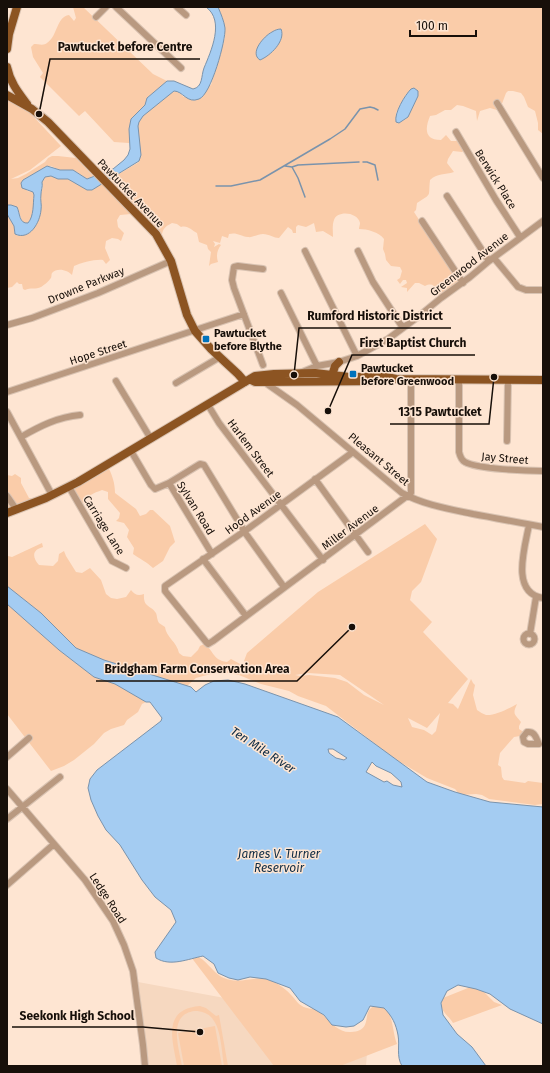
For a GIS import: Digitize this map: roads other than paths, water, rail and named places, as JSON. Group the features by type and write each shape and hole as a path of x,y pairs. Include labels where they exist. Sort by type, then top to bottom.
{"main road":[{"path":"7,49 8,35 17,7"},
{"path":"7,67 15,89 32,109"},
{"name":"Pawtucket Avenue","path":"7,95 32,109 48,122 156,234 172,261 187,315 194,331 238,374 248,381"},
{"path":"331,378 335,366 339,362"},
{"path":"7,513 69,487 131,452 255,376 315,373 331,378"},
{"path":"248,381 255,382 387,377 411,380 543,380"}],"street":[{"path":"96,16 106,7"},
{"path":"116,7 181,68"},
{"path":"177,7 186,15"},
{"path":"497,103 543,178"},
{"name":"Berwick Place","path":"456,132 496,200 520,237"},
{"path":"447,196 491,259 518,287 526,290 543,290"},
{"path":"422,221 462,283"},
{"name":"Greenwood Avenue","path":"299,373 317,366 339,362 357,356 383,342 404,328 491,259 543,221"},
{"path":"305,251 357,356"},
{"path":"358,251 373,282 404,328"},
{"name":"Drowne Parkway","path":"7,325 32,318 98,293 172,261"},
{"path":"263,269 238,266 234,267 232,280 263,365"},
{"path":"281,293 317,366"},
{"name":"Hope Street","path":"7,392 244,314"},
{"path":"176,383 220,356"},
{"path":"408,496 411,493 411,380"},
{"name":"Jay Street","path":"459,380 460,457 465,462 476,466 543,471"},
{"path":"507,441 508,380"},
{"path":"116,381 151,439"},
{"name":"Pleasant Street","path":"263,381 274,390 285,396 402,493 444,508 543,527"},
{"path":"285,381 281,390 285,396"},
{"name":"Harlem Street","path":"208,405 323,560"},
{"path":"7,412 52,495"},
{"path":"21,437 45,423 80,415"},
{"name":"Sylvan Road","path":"131,452 153,488 157,489 169,483 212,554"},
{"name":"Hood Avenue","path":"208,644 165,591 164,586 212,554 353,452"},
{"path":"169,483 200,464 204,465 244,531 284,587"},
{"path":"315,479 368,552"},
{"name":"Carriage Lane","path":"69,487 112,561 126,568"},
{"path":"7,496 16,509"},
{"name":"Miller Avenue","path":"208,644 408,496"},
{"path":"529,525 521,570 526,589 536,597 543,598"},
{"path":"203,559 246,616"},
{"path":"530,634 536,597"},
{"path":"7,757 29,738"},
{"path":"7,819 60,777"},
{"name":"Ledge Road","path":"7,789 85,880 113,921 131,964 145,1066"},
{"path":"7,885 54,844"}],"water":[{"path":"206,7 218,7 223,20 225,34 213,78 204,95 199,99 191,100 174,91 143,116 138,126 141,155 139,161 92,190 87,190 68,179 58,179 51,176 45,177 42,182 39,220 30,233 25,235 15,234 14,226 7,214 7,205 17,207 21,220 25,223 28,223 30,220 33,210 33,192 22,188 21,183 23,180 47,166 60,170 73,170 87,179 113,169 128,155 130,149 129,129 131,119 145,105 147,98 167,81 174,81 193,89 199,86 213,45 216,28 212,13"},
{"path":"281,29 281,38 276,48 260,60 256,53 259,45 269,34 275,30"},
{"path":"414,88 418,91 418,96 408,117 399,123 396,122 400,104 411,89"},
{"name":"James V. Turner Reservoir","path":"7,586 41,613 76,648 104,660 191,687 196,692 205,685 214,681 228,680 245,684 338,717 427,782 490,802 543,807 543,1024 510,1009 490,994 458,985 447,991 441,1003 443,1015 457,1034 472,1047 486,1066 402,1066 399,1058 398,1035 396,1027 393,1020 384,1008 370,1006 363,1020 354,1026 346,1027 332,1025 324,1015 300,1001 290,988 266,979 250,977 238,980 229,978 218,973 214,964 203,956 173,962 161,961 156,958 155,952 176,922 171,910 155,897 142,880 120,845 106,830 91,800 88,788 90,779 97,770 161,721 162,718 150,702 146,702 115,684 94,677 59,650 7,604","holes":["328,749 333,749 347,758 344,760 336,758 329,753","372,762 376,766 391,773 401,782 402,787 393,785 387,781 384,782 366,772"]}],"waterway":[{"path":"216,186 231,186 260,180 345,129 360,109 370,107 378,110"},
{"path":"285,166 292,167 298,165 359,162"},
{"path":"363,162 375,165 378,180"},
{"path":"292,167 305,197"}],"place":[{"name":"Pawtucket before Centre","path":"39,114"},
{"name":"Pawtucket before Blythe","path":"206,339"},
{"name":"Pawtucket before Greenwood","path":"353,374"},
{"name":"Rumford Historic District","path":"294,375"},
{"name":"1315 Pawtucket","path":"494,377"},
{"name":"First Baptist Church","path":"328,411"},
{"name":"Bridgham Farm Conservation Area","path":"352,627"},
{"name":"Seekonk High School","path":"200,1032"}],"water label":[{"name":"Ten Mile River","path":"263,750"}]}
